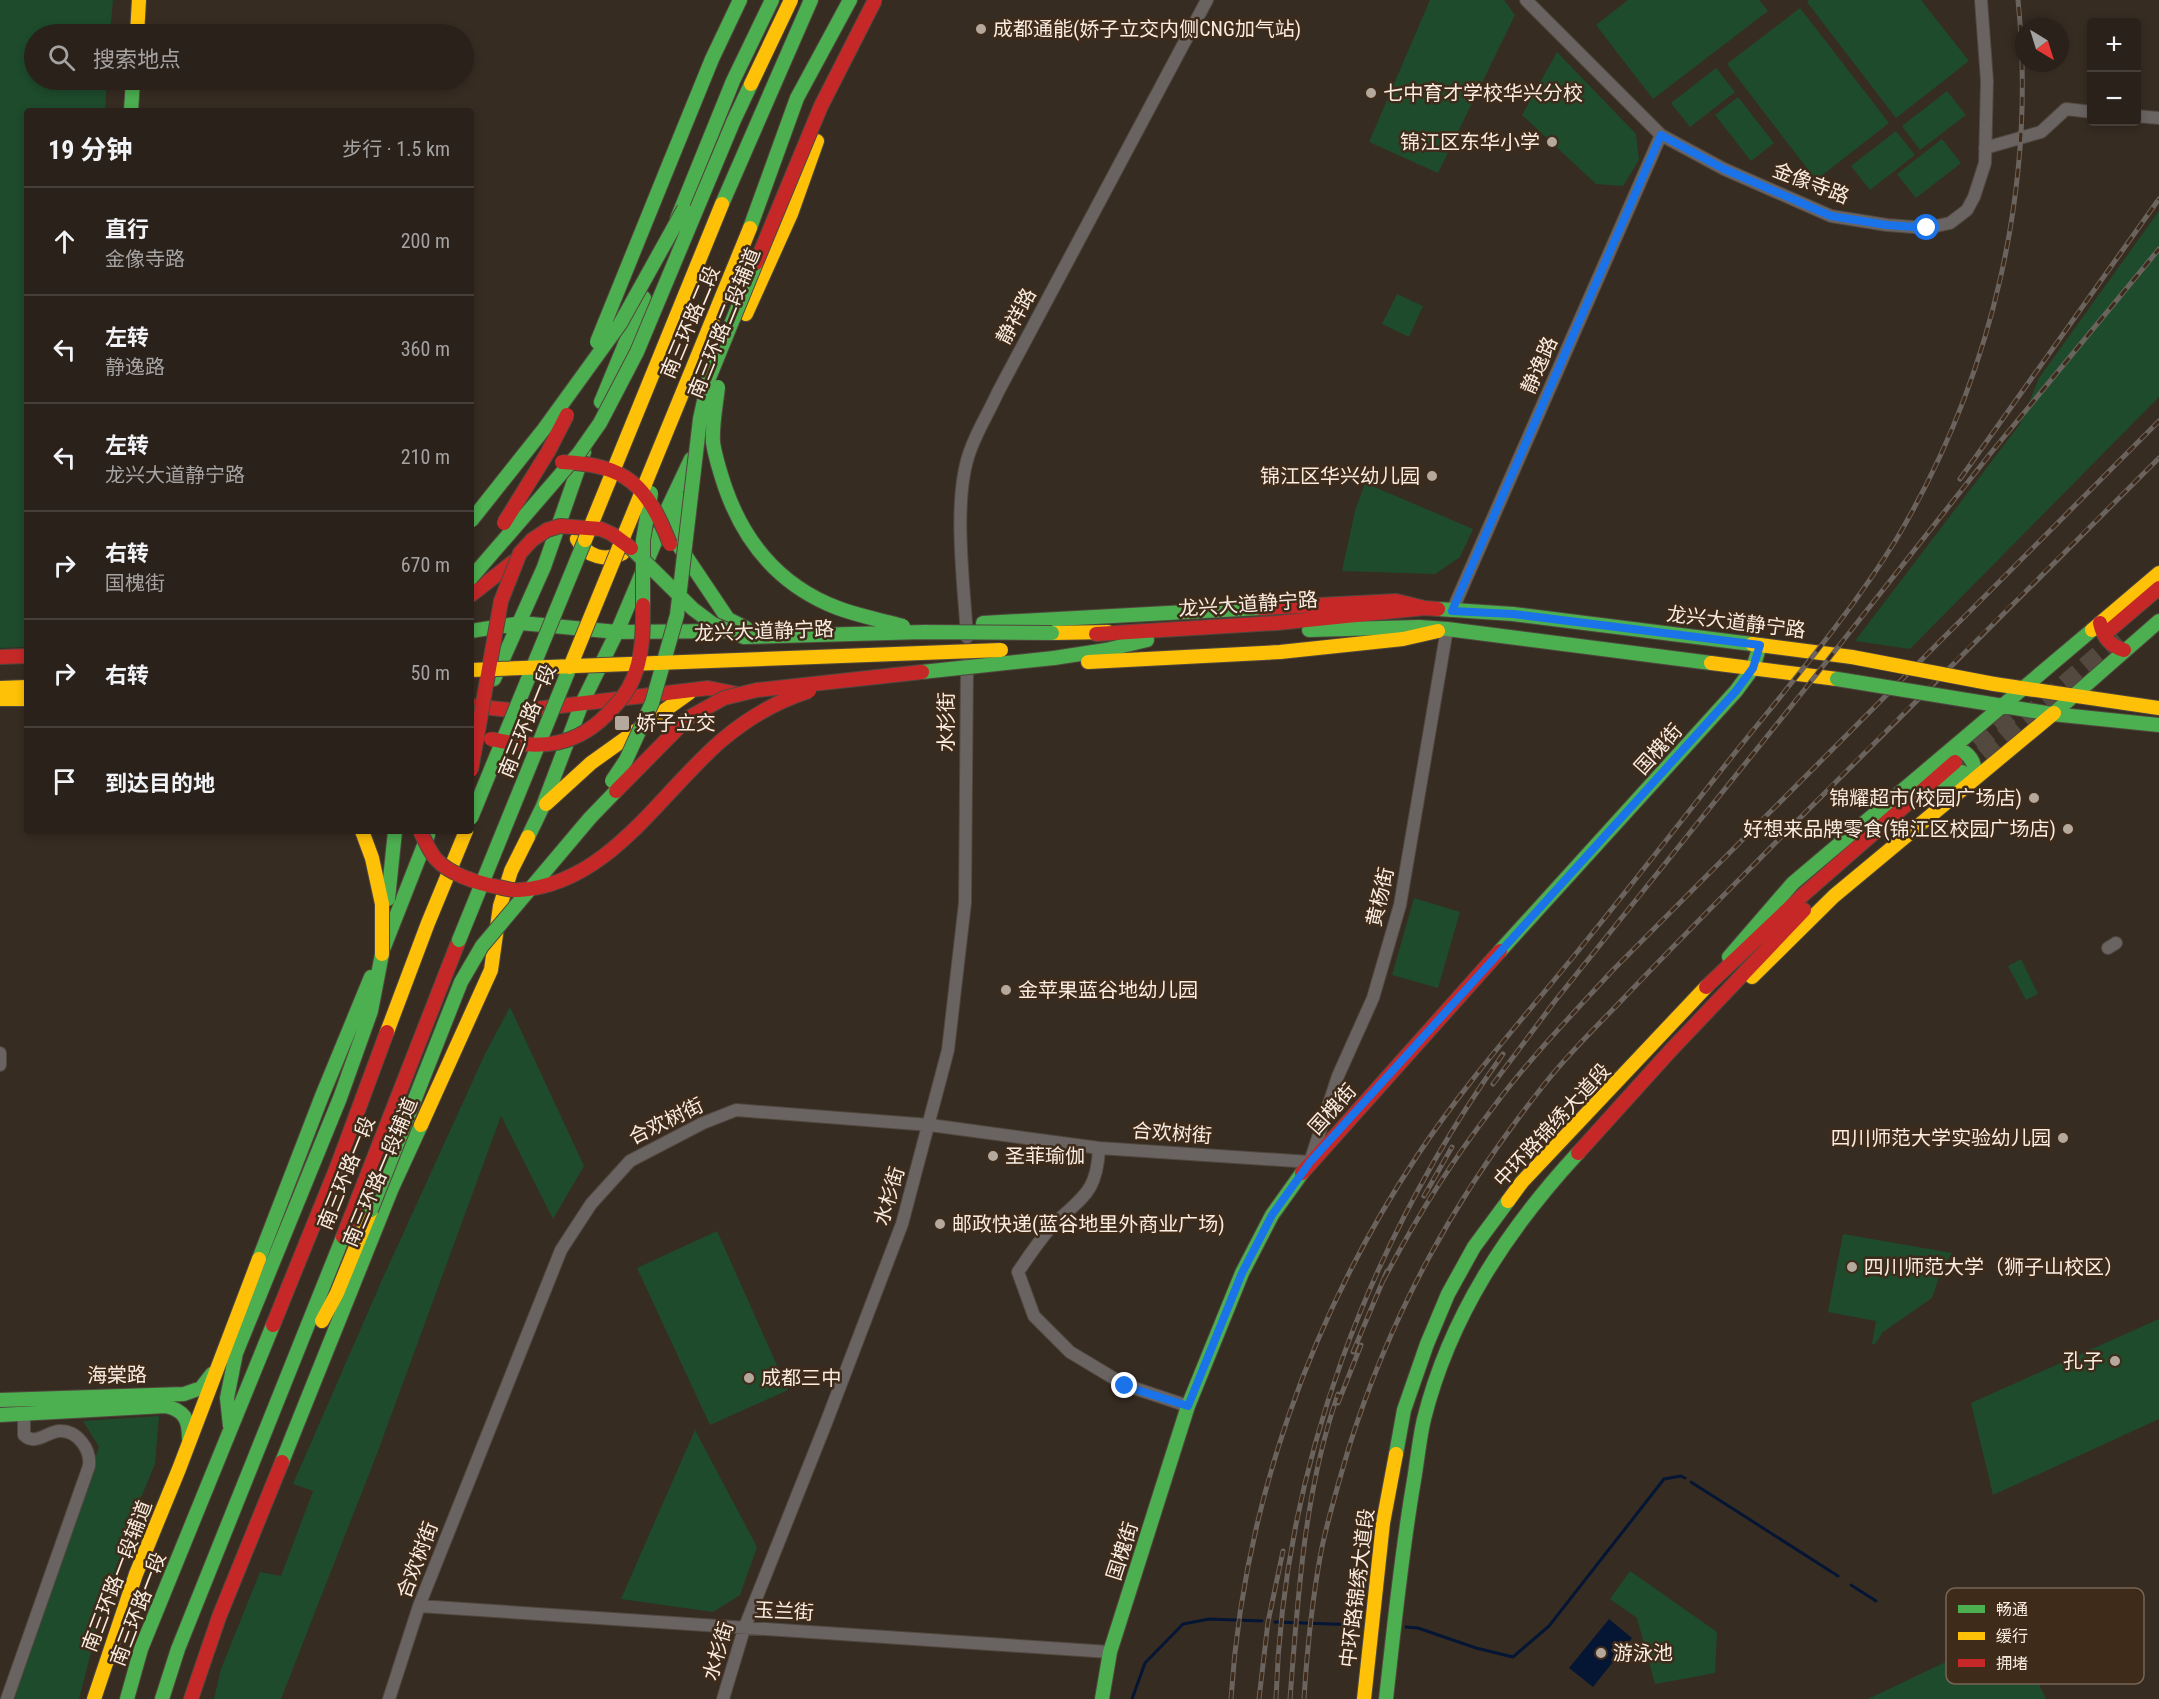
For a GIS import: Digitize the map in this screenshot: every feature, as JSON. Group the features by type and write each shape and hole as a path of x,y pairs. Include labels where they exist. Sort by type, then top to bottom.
{"main road":[{"path":"127,24 129,0"},
{"path":"138,24 139,0"},
{"path":"474,572 548,452 567,415 712,59 740,0"},
{"path":"772,0 733,81 595,417 568,503 521,623 501,665 475,707 519,711 708,688 766,699 913,681 966,678 1098,660 1280,652 1403,639 1447,629"},
{"path":"474,574 579,453 600,423 637,352 734,120 791,0"},
{"name":"南三环路二段","path":"534,663 722,204 811,0"},
{"name":"南三环路二段","path":"572,662 750,228 797,98 850,0"},
{"path":"590,818 626,760 652,703 677,615 700,419 709,378 821,106 876,0"},
{"name":"南三环路二段辅道","path":"603,662 665,514 687,471 734,342 791,214 832,100 885,0"},
{"path":"121,108 122,90"},
{"path":"131,108 132,90"},
{"path":"474,517 544,429 620,324 734,120"},
{"path":"733,320 720,362 714,445 728,498 750,538 766,561 788,580 817,599 852,612 924,632"},
{"path":"474,731 492,740 519,744 556,744 589,733 625,695 636,674 640,649 646,512 664,434"},
{"path":"474,519 524,477 555,462 606,466 631,478 658,511 675,557 680,589"},
{"path":"687,471 674,526 675,540 728,619 752,631"},
{"path":"568,503 579,544 594,556 614,558 643,540 665,514"},
{"path":"474,593 560,525"},
{"path":"474,753 501,601 520,553 540,535 560,525 601,529 612,534 627,544 693,609 713,624 744,638 924,632 1053,645"},
{"path":"1964,771 2052,714 2073,697 2159,573"},
{"path":"2114,635 2159,588"},
{"path":"474,631 521,623 617,632 752,631 967,624 1396,601 1425,608"},
{"path":"1701,992 1792,883 2023,688 2114,635 2159,604"},
{"name":"龙兴大道静宁路","path":"474,670 1053,645 1108,632 1278,623 1425,608 1513,614 1852,657 1994,684 2159,708"},
{"path":"2114,635 2159,621"},
{"name":"龙兴大道静宁路","path":"474,661 1053,645 1106,650 1147,640 1290,630 1419,627 1837,679 2052,714 2159,725"},
{"path":"798,696 796,645 803,635 818,628"},
{"path":"287,1380 320,1326 336,1293 461,982 482,946 590,818 688,718 724,698 757,690 848,681 1053,645"},
{"name":"国槐街","path":"1102,1699 1110,1652 1188,1406 1242,1273 1272,1215 1310,1162 1736,691 1753,668 1760,645"},
{"path":"0,657 24,656"},
{"name":"南三环路一段","path":"162,1699 178,1649 287,1380 459,940 572,662"},
{"name":"南三环路一段辅道","path":"191,1699 219,1617 392,1188 491,970 500,906 511,871 543,806 582,703 603,662"},
{"name":"南三环路一段","path":"474,811 534,663"},
{"path":"0,677 24,676"},
{"path":"422,834 437,860 466,878 497,890 524,892 562,882 594,864 630,835 682,778 733,732 761,712 803,693 848,681"},
{"path":"0,688 24,687"},
{"path":"543,806 591,763 688,693 708,688"},
{"path":"0,699 24,699"},
{"path":"1954,747 1963,750 1975,764 1976,769 1964,771"},
{"name":"中环路锦绣大道段","path":"1364,1699 1383,1523 1404,1410 1427,1344 1448,1294 1474,1247 1522,1182 1701,992 1803,895 1964,771"},
{"name":"中环路锦绣大道段","path":"1386,1699 1407,1523 1424,1419 1447,1350 1469,1302 1498,1252 1542,1191 1825,887 1964,771"},
{"path":"363,834 372,858 382,904 382,954"},
{"path":"230,1429 227,1398 236,1353 340,1098 371,1011 382,954 395,834"},
{"name":"南三环路一段辅道","path":"94,1699 136,1574 322,1096 403,901 428,834"},
{"path":"441,891 454,834"},
{"name":"南三环路一段","path":"127,1699 141,1649 337,1167 428,922 465,834"},
{"name":"海棠路","path":"0,1400 80,1395 184,1394 201,1388 220,1361"},
{"name":"海棠路","path":"0,1415 165,1406 185,1413 190,1425 188,1444"}],"street":[{"name":"静祥路","path":"966,678 969,653 964,594 962,492 970,452 998,392 1207,0"},
{"name":"金像寺路","path":"1526,0 1661,135 1724,169 1831,216 1887,225 1927,228 1950,223 1967,210 1974,197 1985,163 1988,81 1981,0"},
{"path":"1985,148 2041,132 2066,109 2087,112"},
{"path":"2141,116 2159,118"},
{"name":"静逸路","path":"1452,611 1661,135"},
{"name":"黄杨街","path":"1310,1162 1338,1076 1373,998 1400,905 1447,629"},
{"name":"水杉街","path":"723,1699 744,1629 826,1424 902,1224 948,1050 965,903 966,678"},
{"path":"0,1053 0,1065"},
{"name":"合欢树街","path":"389,1699 419,1606 561,1250 591,1204 630,1161 703,1123 736,1110 930,1125 1099,1148 1310,1162"},
{"path":"1099,1148 1098,1165 1090,1191 1050,1229 1017,1272 1034,1316 1070,1352 1125,1386 1188,1406"},
{"path":"7,1699 90,1458 82,1442 66,1432 58,1431 32,1440 27,1439 24,1435 24,1413"},
{"name":"玉兰街","path":"419,1606 1110,1652"}],"green space":[{"path":"0,0 113,0 111,24 24,24 24,90 106,90 105,108 24,108 24,647 0,648"},
{"path":"1430,0 1504,0 1515,15 1438,173 1369,142"},
{"path":"1628,0 1759,0 1768,11 1653,99 1596,25"},
{"path":"1809,0 1921,0 1969,61 1896,118 1807,2"},
{"path":"1800,8 1889,123 1816,180 1727,64"},
{"path":"1557,52 1636,134 1639,160 1623,186 1596,184 1522,115"},
{"path":"1716,68 1735,92 1690,127 1671,103"},
{"path":"1947,91 1966,115 1920,150 1902,126"},
{"path":"1738,97 1774,143 1751,161 1715,115"},
{"path":"1896,131 1915,155 1870,190 1851,166"},
{"path":"1942,139 1961,163 1916,198 1897,174"},
{"path":"2159,211 2159,397 1910,649 1855,641 2020,424 2039,378"},
{"path":"1397,294 1423,306 1409,337 1382,324"},
{"path":"1365,483 1473,529 1460,557 1435,574 1342,571 1355,511"},
{"path":"1414,898 1460,912 1438,988 1392,975"},
{"path":"2021,959 2038,994 2026,1000 2008,966"},
{"path":"510,1007 584,1166 553,1219 501,1116 378,1451 281,1699 214,1699 221,1669 260,1572 281,1576 313,1491 293,1484 382,1280 485,1054"},
{"path":"717,1231 788,1390 710,1425 637,1268"},
{"path":"1843,1234 1952,1253 1941,1271 1932,1298 1883,1332 1875,1344 1872,1344 1876,1321 1828,1312"},
{"path":"2159,1319 2159,1419 1993,1495 1971,1403"},
{"path":"159,1416 155,1464 135,1512 130,1538 97,1629 79,1699 12,1699 99,1447 83,1421"},
{"path":"695,1430 757,1547 740,1595 713,1612 621,1599"},
{"path":"1630,1571 1717,1632 1715,1673 1655,1684 1637,1618 1610,1599"},
{"path":"1946,1662 1946,1684 2039,1684 2046,1699 1868,1699"}],"water":[{"name":"游泳池","path":"1609,1619 1632,1638 1593,1687 1569,1668"}],"waterway":[{"path":"1406,1627 1418,1628 1476,1648 1513,1657 1549,1626 1664,1479 1681,1476 1685,1478"},
{"path":"1691,1482 1838,1576"},
{"path":"1851,1585 1876,1601"},
{"path":"1132,1699 1145,1663 1183,1624 1209,1619 1262,1621"},
{"path":"1275,1622 1360,1625"}],"tunnel":[{"path":"1962,772 2119,637"},
{"path":"1955,762 2016,710"}],"railway":[{"path":"1231,1699 1238,1627 1250,1556 1267,1485 1289,1416 1315,1347 1345,1281 1379,1217 1435,1129 1475,1077 1598,927 1840,622 1879,567 1930,477 1959,413 1982,347 2000,279 2013,210 2020,140 2022,70 2018,0"},
{"path":"1960,479 2159,199"},
{"path":"1493,1084 1555,1001 1990,454 2159,249"},
{"path":"1384,1279 1421,1213 1462,1150 1520,1073 1550,1038 1612,971 2159,421"},
{"path":"1304,1699 1310,1626 1321,1552 1349,1447 1366,1397 1406,1302 1454,1213 1482,1170 1543,1086 1581,1042 2159,458"},
{"path":"1276,1699 1282,1612 1296,1527 1316,1443 1342,1360 1374,1280 1412,1201 1455,1126 1503,1054"},
{"path":"1424,1196 1452,1147"},
{"path":"1353,1352 1387,1271"},
{"path":"1338,1403 1361,1345"},
{"path":"1290,1699 1300,1583 1310,1506 1317,1469 1338,1394"},
{"path":"1259,1699 1268,1622 1283,1551"}],"traffic: fast":[{"path":"670,162 712,59 740,0"},
{"path":"677,219 733,81 772,0"},
{"path":"722,204 811,0"},
{"path":"750,228 797,98 850,0"},
{"path":"474,575 579,453 600,423 637,352 751,84"},
{"path":"131,108 132,90"},
{"path":"597,342 670,162"},
{"path":"474,517 544,429 620,324 684,209"},
{"path":"612,781 626,760 652,703 677,615 700,419 709,378 756,263"},
{"path":"601,402 644,298"},
{"path":"718,387 713,435 714,448 732,506 752,541 777,571 809,595 837,608 903,626"},
{"path":"494,679 544,567 584,452"},
{"path":"528,837 543,806 582,703 617,632 665,514 691,459"},
{"path":"643,605 643,540 651,493"},
{"path":"680,499 674,526 675,540 728,619 746,628"},
{"path":"474,811 585,540"},
{"path":"631,548 693,609 713,624 744,637 924,632 1052,633"},
{"path":"983,623 1260,608"},
{"path":"1438,609 1513,614 1752,644"},
{"path":"2054,713 2159,621"},
{"path":"474,631 521,623 617,632 726,631"},
{"path":"1309,630 1419,627 1447,629 1711,663"},
{"path":"1729,957 1793,883 2092,630"},
{"path":"1054,658 1106,650 1147,640"},
{"path":"1500,951 1736,691 1753,668 1760,645"},
{"path":"922,672 1054,658"},
{"path":"459,940 570,667"},
{"path":"1837,679 1985,703"},
{"path":"1985,703 2052,714 2159,725"},
{"path":"1954,747 1971,758 1975,772 1974,778"},
{"path":"1940,791 1962,772"},
{"path":"371,1210 461,982 482,946 590,818 616,791"},
{"path":"388,899 395,834"},
{"path":"384,947 428,835"},
{"path":"230,1426 227,1398 236,1353 340,1098 371,1011 382,954"},
{"path":"259,1259 371,977"},
{"path":"282,1462 392,1188 421,1125"},
{"path":"1386,1699 1401,1566 1419,1444 1435,1381 1465,1310 1484,1276 1528,1213 1578,1153"},
{"path":"1102,1699 1110,1652 1188,1406 1242,1273 1272,1215 1302,1173"},
{"path":"1396,1454 1404,1410 1427,1344 1448,1294 1474,1247 1508,1201"},
{"path":"162,1699 178,1649 343,1237"},
{"path":"127,1699 141,1649 273,1325"},
{"path":"0,1400 184,1394 201,1388 212,1374"},
{"path":"0,1415 165,1406 177,1410 184,1416 189,1438"}],"traffic: slow":[{"path":"138,24 139,0"},
{"path":"751,84 791,0"},
{"path":"746,314 791,214 817,141"},
{"path":"585,540 722,204"},
{"path":"570,667 750,228"},
{"path":"577,539 586,550 597,556 610,557 623,553"},
{"path":"2092,630 2159,573"},
{"path":"1088,662 1280,652 1403,639 1438,631"},
{"path":"1052,633 1108,632"},
{"path":"1752,644 1852,657"},
{"path":"474,670 1001,650"},
{"path":"1852,657 1994,684"},
{"path":"1711,663 1837,679"},
{"path":"1994,684 2159,708"},
{"path":"0,688 24,687"},
{"path":"546,804 591,763 689,693"},
{"path":"0,699 24,699"},
{"path":"1752,977 1834,896 2054,713"},
{"path":"363,834 372,858 382,904 382,954"},
{"path":"387,1032 465,834"},
{"path":"421,1125 491,970 500,906 511,871 528,837"},
{"path":"1508,1201 1522,1182 1706,987"},
{"path":"322,1321 337,1293 371,1210"},
{"path":"94,1699 136,1574 179,1469 259,1259"},
{"path":"1364,1699 1383,1523 1396,1454"}],"traffic: jam":[{"path":"756,263 821,106 875,0"},
{"path":"504,523 548,452 567,415"},
{"path":"562,462 603,468 632,482 653,507 670,544"},
{"path":"474,753 501,601 520,553 532,540 547,530 560,526 601,529 631,548"},
{"path":"474,593 517,559"},
{"path":"2111,629 2159,588"},
{"path":"1260,608 1396,601 1421,607"},
{"path":"491,739 542,745 557,743 586,731 600,721 629,688 634,676 641,649 643,605"},
{"path":"1096,634 1277,623 1425,608 1438,609"},
{"path":"2100,623 2108,640 2124,650"},
{"path":"0,657 24,656"},
{"path":"616,791 688,718 724,698 757,690 922,672"},
{"path":"474,706 519,711 708,688 738,694"},
{"path":"422,834 436,859 447,869 462,876 513,890 551,884 580,871 606,854 631,833 699,761 732,732 774,705 809,691"},
{"path":"1706,987 1803,895 1955,762"},
{"path":"1578,1153 1671,1050 1804,910"},
{"path":"343,1237 459,940"},
{"path":"1302,1173 1500,951"},
{"path":"273,1325 337,1167 387,1032"},
{"path":"191,1699 219,1617 282,1462"}],"place":[{"name":"成都通能(娇子立交内侧CNG加气站)","path":"981,29"},
{"name":"七中育才学校华兴分校","path":"1371,93"},
{"name":"锦江区东华小学","path":"1552,142"},
{"name":"锦江区华兴幼儿园","path":"1432,476"},
{"name":"娇子立交","path":"622,723"},
{"name":"锦耀超市(校园广场店)","path":"2034,798"},
{"name":"好想来品牌零食(锦江区校园广场店)","path":"2068,829"},
{"name":"金苹果蓝谷地幼儿园","path":"1006,990"},
{"name":"四川师范大学实验幼儿园","path":"2063,1138"},
{"name":"圣菲瑜伽","path":"993,1156"},
{"name":"邮政快递(蓝谷地里外商业广场)","path":"940,1224"},
{"name":"四川师范大学（狮子山校区）","path":"1852,1267"},
{"name":"孔子","path":"2115,1361"},
{"name":"成都三中","path":"749,1378"},
{"name":"游泳池","path":"1601,1653"}],"route":[{"path":"1125,1386 1188,1406 1242,1273 1272,1215 1310,1162 1736,691 1753,668 1760,645 1513,614 1452,611 1661,135 1724,169 1831,216 1887,225 1927,228"}]}
